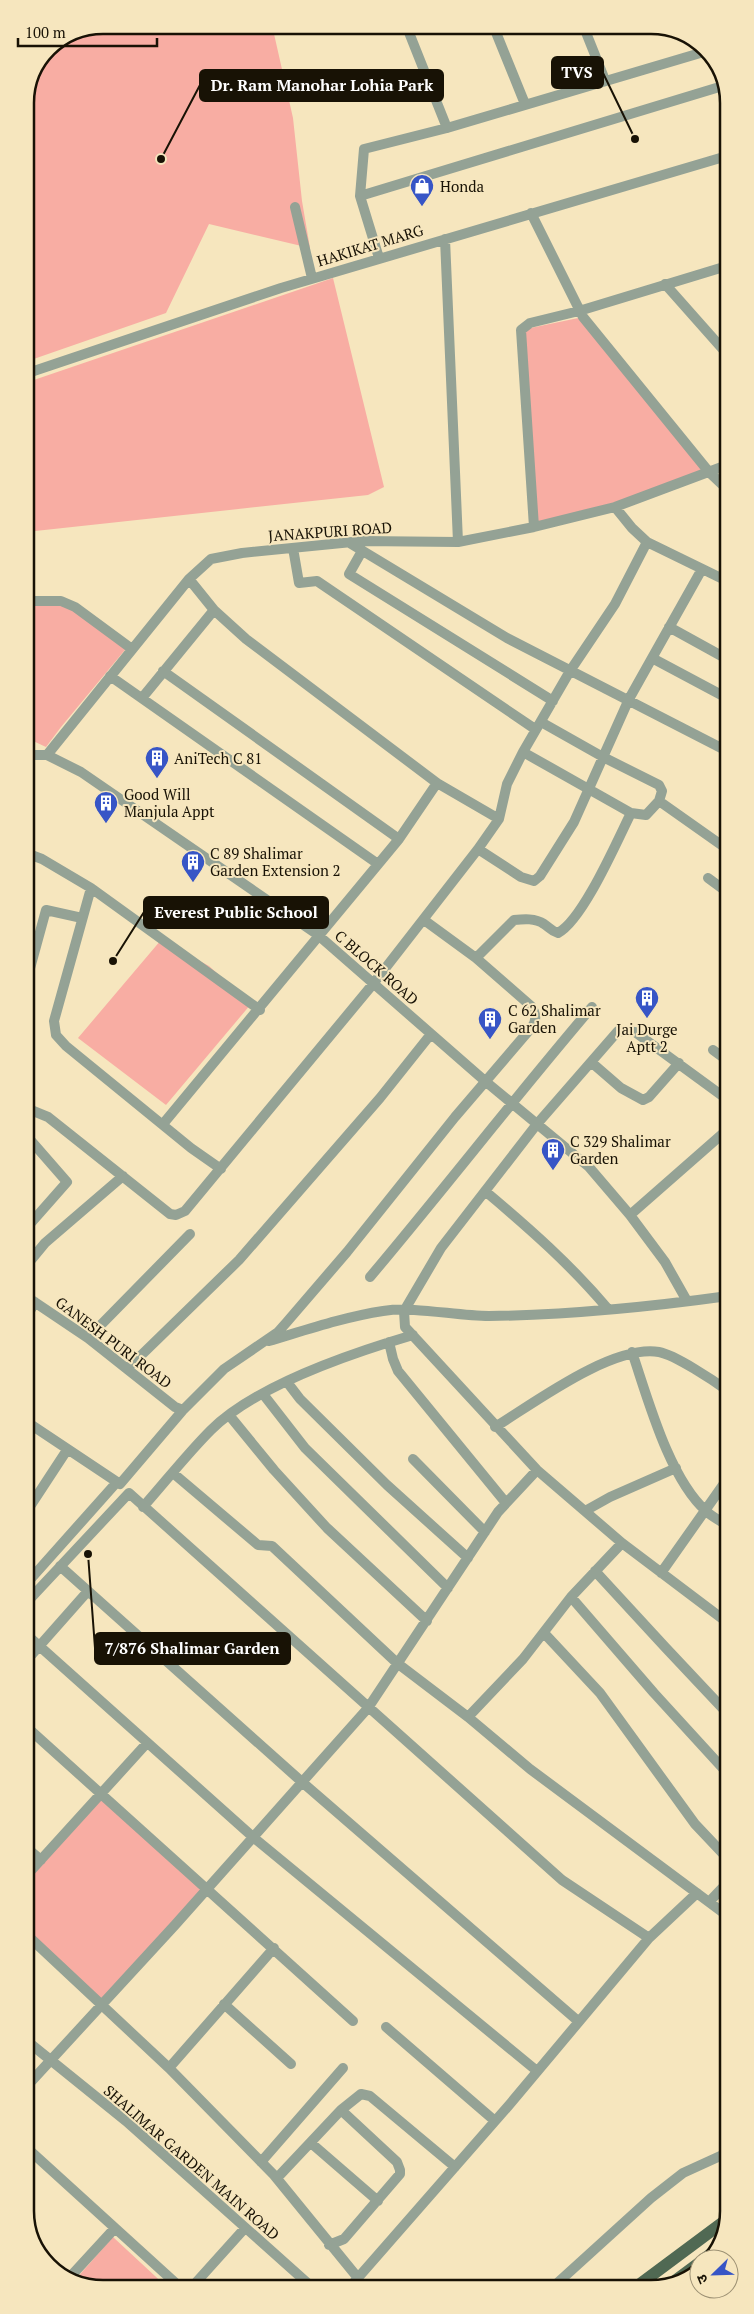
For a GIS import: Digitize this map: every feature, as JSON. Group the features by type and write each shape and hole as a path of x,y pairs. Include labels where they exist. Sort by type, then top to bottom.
{"main road":[{"path":"645,2280 719,2225"}],"street":[{"path":"410,34 447,128"},
{"path":"496,34 525,104"},
{"path":"587,34 605,80"},
{"path":"379,258 360,196 364,149 447,128 698,52"},
{"path":"360,196 719,87"},
{"name":"HAKIKAT MARG","path":"34,371 312,278 720,158"},
{"path":"296,207 312,278"},
{"path":"531,213 579,311 709,472 720,482"},
{"path":"445,239 458,542"},
{"path":"534,527 521,330 530,323 579,311 720,268"},
{"path":"665,284 720,346"},
{"name":"JANAKPURI ROAD","path":"47,756 188,579 211,559 242,553 348,542 458,542 534,527 615,507 720,468"},
{"path":"615,507 632,528 647,542 720,578"},
{"path":"348,542 483,624 570,672 629,699 720,748"},
{"path":"34,1111 48,1117 170,1214 176,1215 186,1211 373,984 478,849 498,819 507,784 522,752 570,672 615,604 647,542"},
{"path":"293,548 298,583 317,581 538,726 659,785 662,791 658,801 646,815 631,813 522,752"},
{"path":"362,551 349,574 553,701"},
{"path":"478,849 521,877 534,881 540,876 574,822 629,699 702,569"},
{"path":"188,579 214,610 246,638 437,783 498,819"},
{"path":"34,601 61,601 75,607 132,648"},
{"path":"142,698 214,610"},
{"path":"669,627 720,655"},
{"path":"652,658 720,694"},
{"path":"163,671 399,839"},
{"path":"110,676 378,864"},
{"name":"C BLOCK ROAD","path":"34,755 47,756 81,772 318,935 485,1081 589,1167 630,1215 665,1262 686,1301"},
{"path":"163,1124 260,1010 318,935 399,839 437,783"},
{"path":"658,801 720,844"},
{"path":"476,958 514,920 523,919 542,923 552,931 558,932 564,929 582,906 631,813"},
{"path":"34,856 91,888 260,1010"},
{"path":"708,878 720,887"},
{"path":"91,888 54,1021 56,1035 66,1046 190,1148 221,1169"},
{"path":"34,954 46,910 82,918"},
{"path":"34,1427 120,1484 183,1410 224,1369 256,1345 278,1332 347,1252 485,1081 532,1027 536,1021 535,1013 531,1006 476,958 424,920"},
{"path":"370,1277 443,1190 511,1102 592,1007"},
{"path":"720,1094 635,1032 624,1030 614,1034 537,1124 441,1248 404,1311 409,1331 537,1470 622,1543 720,1617"},
{"path":"127,1369 239,1260 380,1098 431,1034"},
{"path":"713,1050 720,1055"},
{"path":"591,1062 620,1088 642,1100 649,1097 678,1063"},
{"path":"630,1215 720,1135"},
{"path":"34,1150 67,1182 34,1219"},
{"path":"34,1257 45,1244 123,1176"},
{"path":"486,1191 583,1279 608,1309"},
{"path":"88,1338 190,1234"},
{"path":"256,1345 338,1321 384,1311 488,1316 608,1309 720,1297"},
{"name":"GANESH PURI ROAD","path":"34,1301 88,1338 176,1408 183,1410"},
{"path":"143,1507 212,1429 229,1415 286,1382 389,1342 409,1331"},
{"path":"389,1342 398,1371 506,1503"},
{"path":"496,1427 586,1370 632,1352 659,1352 699,1371 720,1385"},
{"path":"632,1352 660,1435 683,1482 705,1511 720,1521"},
{"path":"286,1382 300,1399 388,1485 468,1558"},
{"path":"263,1394 305,1448 448,1588"},
{"path":"229,1415 274,1470 327,1528 427,1621"},
{"path":"34,1500 67,1450"},
{"path":"413,1459 485,1532"},
{"path":"585,1512 610,1497 676,1468"},
{"path":"34,2078 103,2005 368,1708 485,1532 506,1503 537,1470"},
{"path":"173,1473 258,1545 272,1546 397,1663 468,1717 530,1769 720,1910"},
{"path":"34,1575 117,1482"},
{"path":"661,1572 720,1489"},
{"path":"34,1594 129,1494 562,1880 649,1938"},
{"path":"468,1717 522,1659 571,1597 622,1543"},
{"path":"60,1566 302,1782 578,2021"},
{"path":"595,1571 720,1705"},
{"path":"34,1652 88,1591"},
{"path":"571,1597 635,1672 720,1765"},
{"path":"544,1633 600,1693 695,1824 720,1850"},
{"path":"34,1641 253,1837 537,2071"},
{"path":"34,1734 208,1888 353,2021"},
{"path":"34,1868 147,1743"},
{"path":"34,1854 41,1860"},
{"path":"709,1902 720,1890"},
{"path":"34,1941 169,2068 277,2178 303,2208 329,2245 358,2278 495,2121 649,1938 697,1893"},
{"path":"169,2068 274,1948"},
{"path":"224,2004 291,2064"},
{"path":"386,2027 495,2121"},
{"name":"SHALIMAR GARDEN MAIN ROAD","path":"34,2047 126,2121 302,2279"},
{"path":"261,2162 343,2068"},
{"path":"277,2178 341,2110 361,2094 370,2096 455,2167"},
{"path":"329,2245 344,2239 400,2174 399,2166 396,2162 341,2110"},
{"path":"311,2143 378,2201"},
{"path":"34,2154 172,2280"},
{"path":"561,2280 651,2198 683,2174 720,2156"},
{"path":"73,2274 115,2228"},
{"path":"198,2280 245,2228"}],"shaded area":[{"path":"274,34 293,118 302,201 310,248 209,224 166,313 34,359 34,102 39,76 45,64 64,45 89,35"},
{"path":"333,278 384,487 368,495 34,531 34,380"},
{"path":"583,317 709,472 615,507 534,527 521,330"},
{"path":"70,601 129,645 46,747 34,741 34,602"},
{"path":"161,940 209,966 251,1004 166,1105 78,1038"},
{"path":"101,1794 208,1888 103,2005 34,1941 34,1867"},
{"path":"113,2237 159,2280 98,2280 79,2276"}],"place":[{"name":"TVS","path":"635,139"},
{"name":"Dr. Ram Manohar Lohia Park","path":"161,159"},
{"name":"Honda","path":"422,207"},
{"name":"AniTech C 81","path":"157,779"},
{"name":"Good Will Manjula Appt","path":"106,824"},
{"name":"C 89 Shalimar Garden Extension 2","path":"193,883"},
{"name":"Everest Public School","path":"113,961"},
{"name":"Jai Durge Aptt 2","path":"647,1019"},
{"name":"C 62 Shalimar Garden","path":"490,1040"},
{"name":"C 329 Shalimar Garden","path":"553,1171"},
{"name":"7/876 Shalimar Garden","path":"88,1554"}]}
